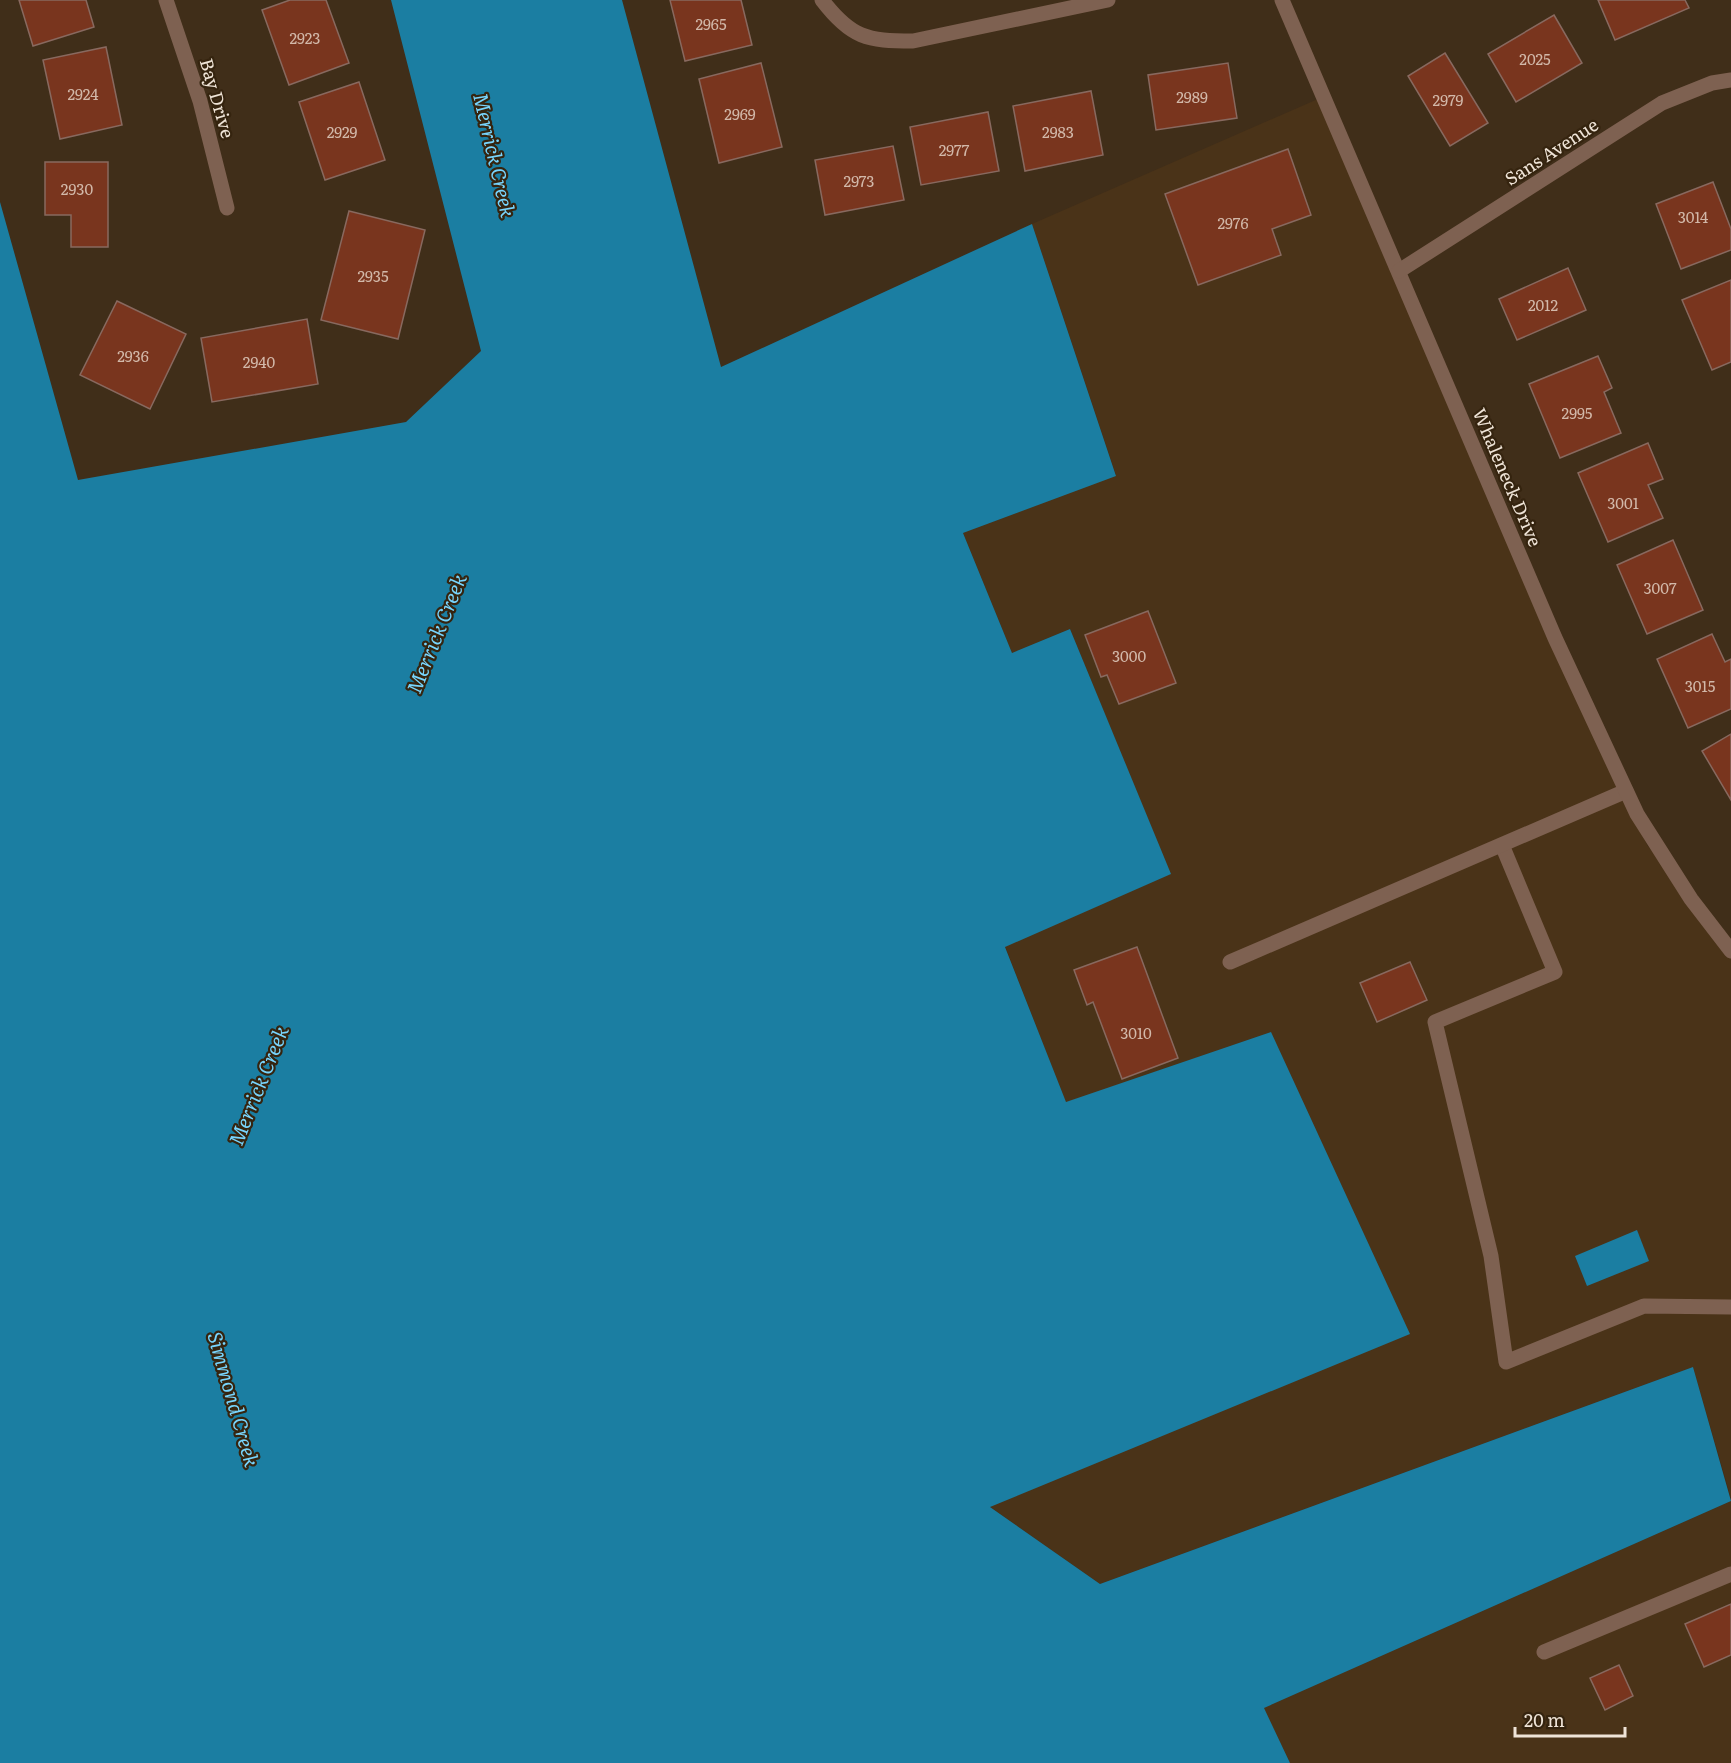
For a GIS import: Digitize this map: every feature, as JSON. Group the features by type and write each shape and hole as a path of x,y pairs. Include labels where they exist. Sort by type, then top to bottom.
{"street":[{"name":"Bay Drive","path":"166,0 200,101 227,208"},
{"path":"822,0 835,17 855,33 880,41 913,41 1108,0"},
{"name":"Whaleneck Drive","path":"1282,0 1555,638 1626,791 1637,814 1691,899 1731,951"},
{"name":"Sans Avenue","path":"1399,271 1662,103 1712,83 1731,80"},
{"path":"1230,962 1626,791"},
{"path":"1502,845 1555,972 1435,1022 1491,1256 1506,1362 1644,1306 1731,1307"},
{"path":"1544,1652 1731,1574"}],"shaded area":[{"path":"1318,99 1647,845 1731,946 1731,1498 1693,1367 1100,1584 989,1506 1271,1032 1066,1103 1005,946 1170,874 1070,629 1012,653 963,533 1116,475 1032,224"},
{"path":"1731,1501 1731,1763 1290,1763 1263,1708"}],"water":[{"path":"391,0 622,0 721,367 1032,224 1116,476 963,533 1012,653 1070,629 1171,874 1005,947 1066,1102 1271,1032 1410,1334 990,1507 1100,1584 1693,1367 1731,1501 1264,1708 1290,1763 0,1763 0,202 78,480 406,422 481,351"},
{"path":"1637,1230 1649,1261 1587,1286 1575,1256"}],"building":[{"path":"19,0 86,0 94,27 33,46"},
{"path":"290,0 326,0 349,63 289,85 262,10"},
{"path":"670,0 741,0 752,45 685,61"},
{"path":"1598,0 1685,0 1689,8 1615,40"},
{"path":"1554,15 1582,63 1516,102 1488,54"},
{"path":"106,47 122,125 60,139 43,60"},
{"path":"1445,53 1488,123 1450,146 1408,76"},
{"path":"761,63 782,147 719,163 699,79"},
{"path":"1228,63 1237,118 1156,130 1148,75"},
{"path":"359,82 385,160 325,180 299,102"},
{"path":"1091,91 1103,155 1025,171 1013,106"},
{"path":"988,112 999,171 921,185 910,127"},
{"path":"893,146 904,200 825,215 815,160"},
{"path":"1288,149 1311,215 1272,229 1281,255 1198,285 1165,194"},
{"path":"45,162 108,162 108,247 71,247 71,215 45,215"},
{"path":"1713,182 1731,229 1731,250 1681,269 1656,204"},
{"path":"349,211 425,230 398,339 321,320"},
{"path":"1568,268 1586,310 1517,340 1499,299"},
{"path":"1731,280 1731,362 1712,370 1682,300"},
{"path":"117,301 186,334 150,409 80,375"},
{"path":"307,319 318,384 212,402 201,338"},
{"path":"1598,356 1612,388 1604,392 1621,433 1560,458 1529,384"},
{"path":"1648,443 1663,479 1648,485 1663,518 1608,542 1578,473"},
{"path":"1673,540 1703,610 1647,634 1617,565"},
{"path":"1148,611 1176,683 1119,704 1107,675 1101,677 1085,635"},
{"path":"1712,634 1725,662 1731,659 1731,709 1688,728 1657,659"},
{"path":"1731,734 1731,800 1702,751"},
{"path":"1137,947 1178,1058 1122,1079 1093,1002 1087,1005 1074,970"},
{"path":"1410,962 1427,1000 1377,1022 1360,983"},
{"path":"1731,1604 1731,1655 1704,1667 1685,1624"},
{"path":"1619,1665 1633,1696 1605,1710 1590,1678"}],"water label":[{"name":"Merrick Creek","path":"496,155"},
{"name":"Merrick Creek","path":"435,633"},
{"name":"Merrick Creek","path":"257,1085"},
{"name":"Simmond Creek","path":"235,1399"}]}
